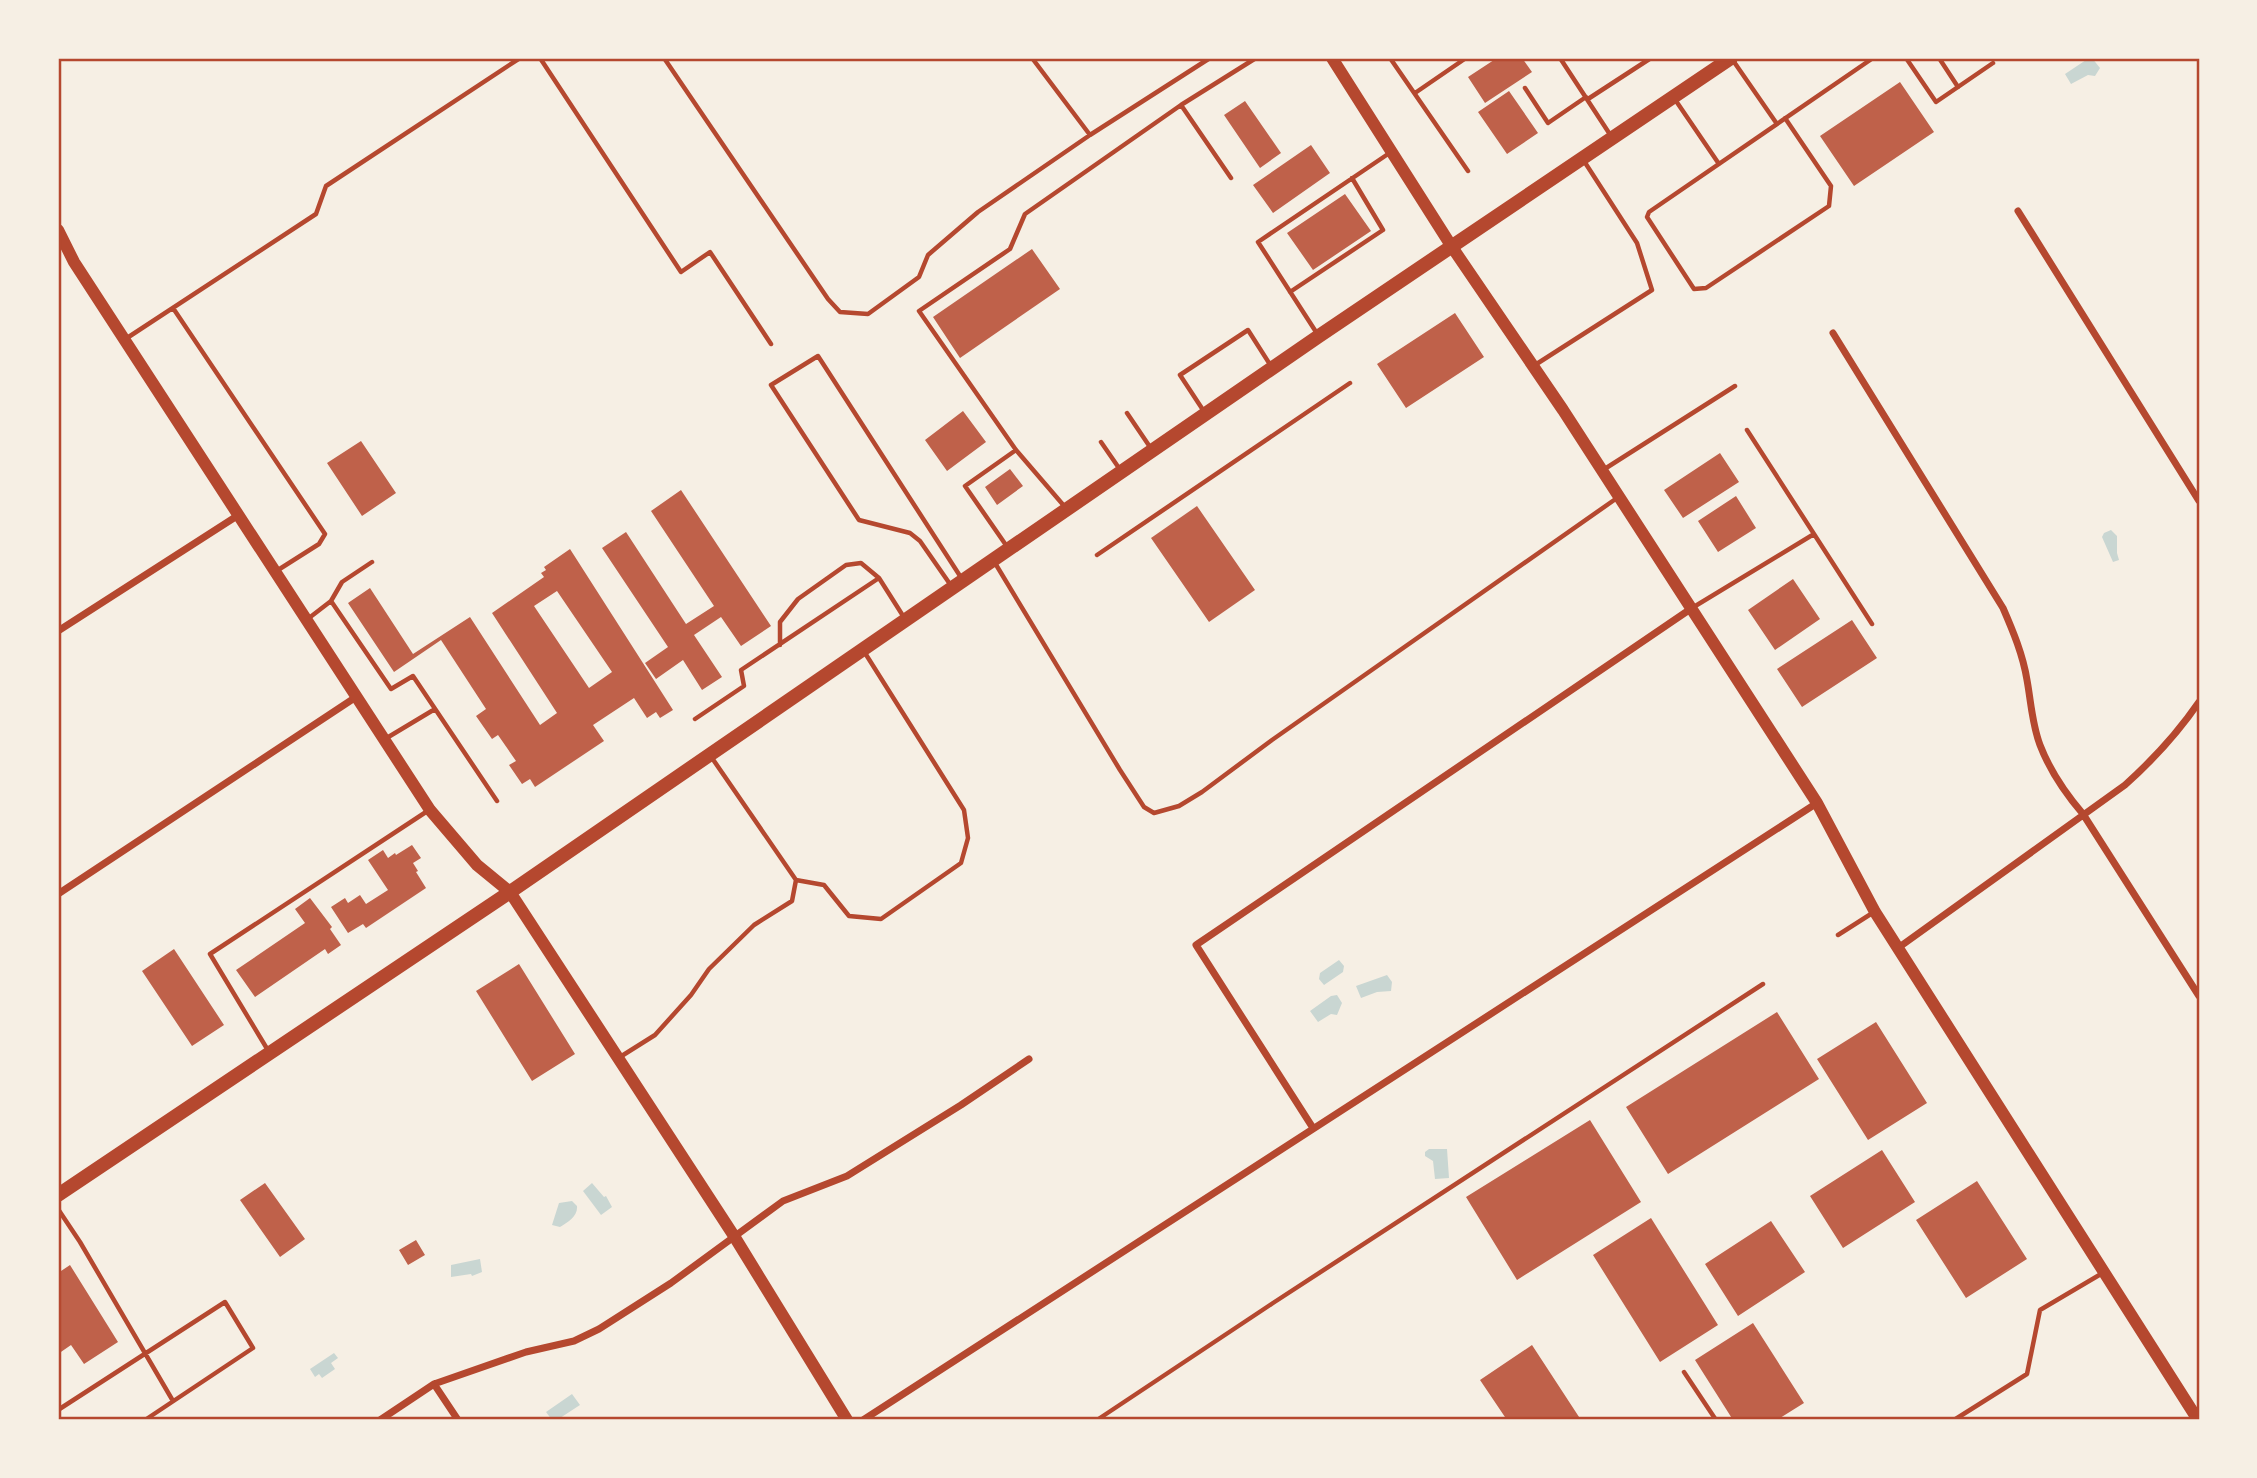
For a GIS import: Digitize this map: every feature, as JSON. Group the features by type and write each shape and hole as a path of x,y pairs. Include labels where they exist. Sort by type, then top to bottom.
{"main road":[{"path":"58,1195 510,892 1319,335 1731,58"}],"street":[{"path":"1332,58 1452,247 1692,608 1817,803 1875,912 2198,1420"},
{"path":"2018,211 2199,501"},
{"path":"58,230 74,262 124,340 430,810 477,865 510,892 734,1236 847,1420"},
{"path":"1833,333 2003,608 2017,640 2039,743 2049,767 2065,793 2083,814 2199,996"},
{"path":"58,631 237,516"},
{"path":"1313,1128 1196,945 1692,608"},
{"path":"58,894 356,697"},
{"path":"1898,948 2125,785 2157,757 2178,733 2199,702"},
{"path":"863,1420 1817,803"},
{"path":"380,1420 434,1384 526,1352 574,1341 599,1329 671,1283 783,1201 847,1176 1029,1059"},
{"path":"434,1384 458,1420"}],"lane":[{"path":"124,340 316,214 326,186 520,58"},
{"path":"540,58 681,272 710,252 771,344"},
{"path":"664,58 828,299 840,312 868,314 919,277 928,255 978,212 1090,135 1210,58"},
{"path":"1032,58 1090,135"},
{"path":"1067,509 1016,450 919,311 1010,249 1025,214 1181,105 1256,58"},
{"path":"1390,58 1468,171"},
{"path":"1414,93 1466,58"},
{"path":"1560,58 1612,137"},
{"path":"1525,88 1548,123 1651,58"},
{"path":"1731,58 1777,124"},
{"path":"1786,118 1831,186 1829,206 1706,288 1694,289 1647,217 1649,212 1873,58"},
{"path":"1906,58 1936,102 1993,63"},
{"path":"1939,58 1958,86"},
{"path":"1673,96 1718,164"},
{"path":"1181,105 1231,178"},
{"path":"1319,335 1258,242 1392,151"},
{"path":"1533,366 1652,290 1637,243 1581,158"},
{"path":"1290,292 1383,230 1352,178"},
{"path":"173,307 325,534 319,544 275,572"},
{"path":"1205,414 1180,375 1248,330 1272,368"},
{"path":"818,356 958,584 910,533 859,520 771,386 818,356"},
{"path":"1097,555 1350,383"},
{"path":"1602,471 1735,386"},
{"path":"1127,412 1152,450"},
{"path":"1747,430 1872,624"},
{"path":"1101,443 1121,471"},
{"path":"1008,549 965,486 1016,450"},
{"path":"993,559 1120,770 1144,807 1154,813 1180,806 1202,792 1618,497"},
{"path":"1692,608 1814,534"},
{"path":"306,621 331,601 342,582 372,562"},
{"path":"780,645 780,622 798,599 846,565 861,563 879,578 905,620"},
{"path":"695,719 744,686 741,670 879,578"},
{"path":"331,601 391,690 413,676 497,801"},
{"path":"796,880 824,885 849,916 881,919 961,863 968,838 964,810 863,649"},
{"path":"383,739 435,709"},
{"path":"619,1058 655,1035 691,995 709,969 754,925 792,901 796,880 710,755"},
{"path":"270,1053 210,954 430,810"},
{"path":"1838,936 1875,912"},
{"path":"1097,1420 1763,984"},
{"path":"58,1209 173,1401"},
{"path":"1954,1420 2027,1374 2040,1310 2104,1272"},
{"path":"58,1410 225,1302 253,1349 145,1420"},
{"path":"1684,1372 1716,1420"}],"shaded area":[{"path":"2089,58 2100,68 2095,76 2088,75 2071,84 2065,74"},
{"path":"2111,530 2117,536 2119,560 2113,562 2102,537"},
{"path":"1339,960 1344,966 1343,972 1324,985 1319,979 1320,973"},
{"path":"1387,975 1392,982 1391,991 1377,992 1361,998 1356,986"},
{"path":"1337,995 1342,1003 1337,1015 1331,1014 1318,1022 1310,1011 1331,996"},
{"path":"1429,1149 1447,1149 1449,1178 1435,1179 1433,1161 1425,1156"},
{"path":"592,1183 606,1196 612,1207 601,1215 583,1191"},
{"path":"572,1201 577,1206 574,1216 560,1227 552,1225 559,1203"},
{"path":"480,1259 482,1272 472,1276 451,1277 451,1265"},
{"path":"334,1353 338,1358 331,1363 335,1369 322,1378 319,1374 315,1377 310,1369"},
{"path":"572,1394 580,1405 557,1420 552,1420 546,1412"}],"building":[{"path":"1497,58 1522,58 1532,72 1485,103 1468,77"},
{"path":"1900,82 1934,132 1854,186 1820,136"},
{"path":"1509,91 1538,133 1507,154 1478,112"},
{"path":"1245,101 1281,153 1260,168 1224,115"},
{"path":"1311,145 1330,173 1273,213 1253,185"},
{"path":"1345,194 1371,231 1313,270 1287,233"},
{"path":"1032,249 1060,289 960,358 933,317"},
{"path":"1455,313 1484,357 1406,408 1377,364"},
{"path":"963,411 986,442 947,471 925,440"},
{"path":"361,441 396,493 362,516 327,463"},
{"path":"1720,453 1739,482 1683,518 1664,490"},
{"path":"1010,469 1023,486 997,505 985,487"},
{"path":"681,490 771,626 741,646 721,617 694,635 722,677 702,690 683,660 656,679 645,663 668,647 602,548 626,532 686,624 714,606 651,511"},
{"path":"1736,496 1756,528 1718,552 1698,521"},
{"path":"1197,506 1255,590 1209,622 1151,538"},
{"path":"570,549 673,710 660,718 656,712 647,718 634,698 593,725 604,741 535,787 530,779 522,784 509,765 516,761 498,735 492,739 476,716 486,709 441,640 394,672 348,603 370,588 413,654 470,617 540,725 557,713 492,613 544,577 541,573 546,570 544,567","holes":["557,591 612,672 589,688 534,606"]},
{"path":"1793,579 1820,619 1775,650 1748,610"},
{"path":"1852,620 1877,658 1802,707 1777,669"},
{"path":"412,845 421,858 413,863 426,888 366,928 363,924 348,933 331,907 345,898 348,903 360,895 366,904 388,890 368,860 383,850 388,858"},
{"path":"310,898 332,927 330,929 341,945 328,954 325,949 255,997 236,970 305,923 295,909"},
{"path":"174,949 224,1025 192,1046 142,971"},
{"path":"519,964 575,1054 532,1081 476,991"},
{"path":"1777,1012 1819,1079 1668,1174 1626,1107"},
{"path":"1876,1022 1927,1103 1868,1140 1817,1059"},
{"path":"1590,1120 1641,1202 1517,1280 1466,1197"},
{"path":"1882,1150 1915,1202 1843,1248 1810,1196"},
{"path":"1977,1181 2027,1259 1966,1298 1916,1220"},
{"path":"265,1183 305,1239 280,1257 240,1200"},
{"path":"1651,1218 1718,1325 1660,1362 1593,1255"},
{"path":"1771,1221 1805,1272 1738,1316 1705,1264"},
{"path":"416,1240 425,1255 408,1265 399,1250"},
{"path":"70,1265 118,1342 84,1364 71,1345 58,1354 58,1273"},
{"path":"1753,1323 1804,1403 1777,1420 1733,1420 1695,1360"},
{"path":"1532,1345 1581,1420 1507,1420 1480,1380"}]}
